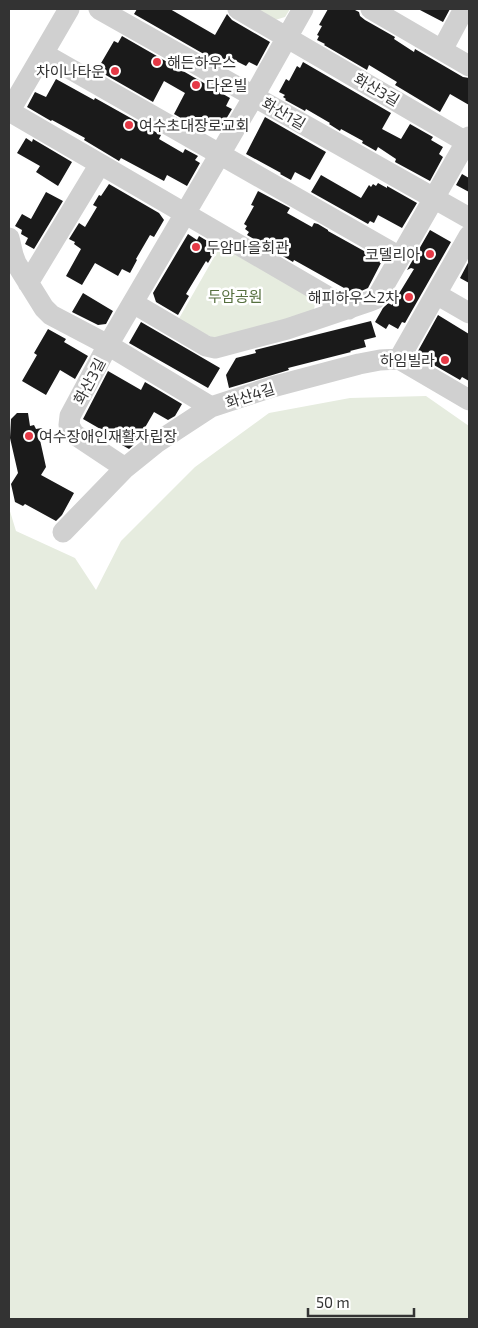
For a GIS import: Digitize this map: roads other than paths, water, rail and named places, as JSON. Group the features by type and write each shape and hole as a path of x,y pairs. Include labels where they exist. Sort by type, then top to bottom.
{"street":[{"path":"69,9 9,111 349,309"},
{"name":"화산1길","path":"99,9 469,218"},
{"path":"238,9 287,37"},
{"name":"화산3길","path":"125,468 74,434 68,425 70,416 108,345 303,9"},
{"path":"442,50 464,9"},
{"path":"380,11 469,66"},
{"name":"화산3길","path":"287,37 468,139"},
{"path":"44,54 400,257"},
{"path":"133,303 206,346 215,348 288,329 375,299 435,199 468,139"},
{"path":"28,283 100,164"},
{"path":"469,236 399,359 469,400"},
{"name":"화산4길","path":"9,238 13,255 28,283 44,308 51,315 108,345 211,407 272,387 359,364 399,359"},
{"path":"436,294 469,313"},
{"path":"63,532 125,468 156,443 211,407"}],"place":[{"name":"해든하우스","path":"157,62"},
{"name":"차이나타운","path":"115,71"},
{"name":"다온빌","path":"196,85"},
{"name":"여수초대장로교회","path":"129,125"},
{"name":"두암마을회관","path":"196,247"},
{"name":"코델리아","path":"430,254"},
{"name":"해피하우스2차","path":"409,297"},
{"name":"하임빌라","path":"445,360"},
{"name":"여수장애인재활자립장","path":"29,436"}],"park label":[{"name":"두암공원","path":"235,296"}]}
